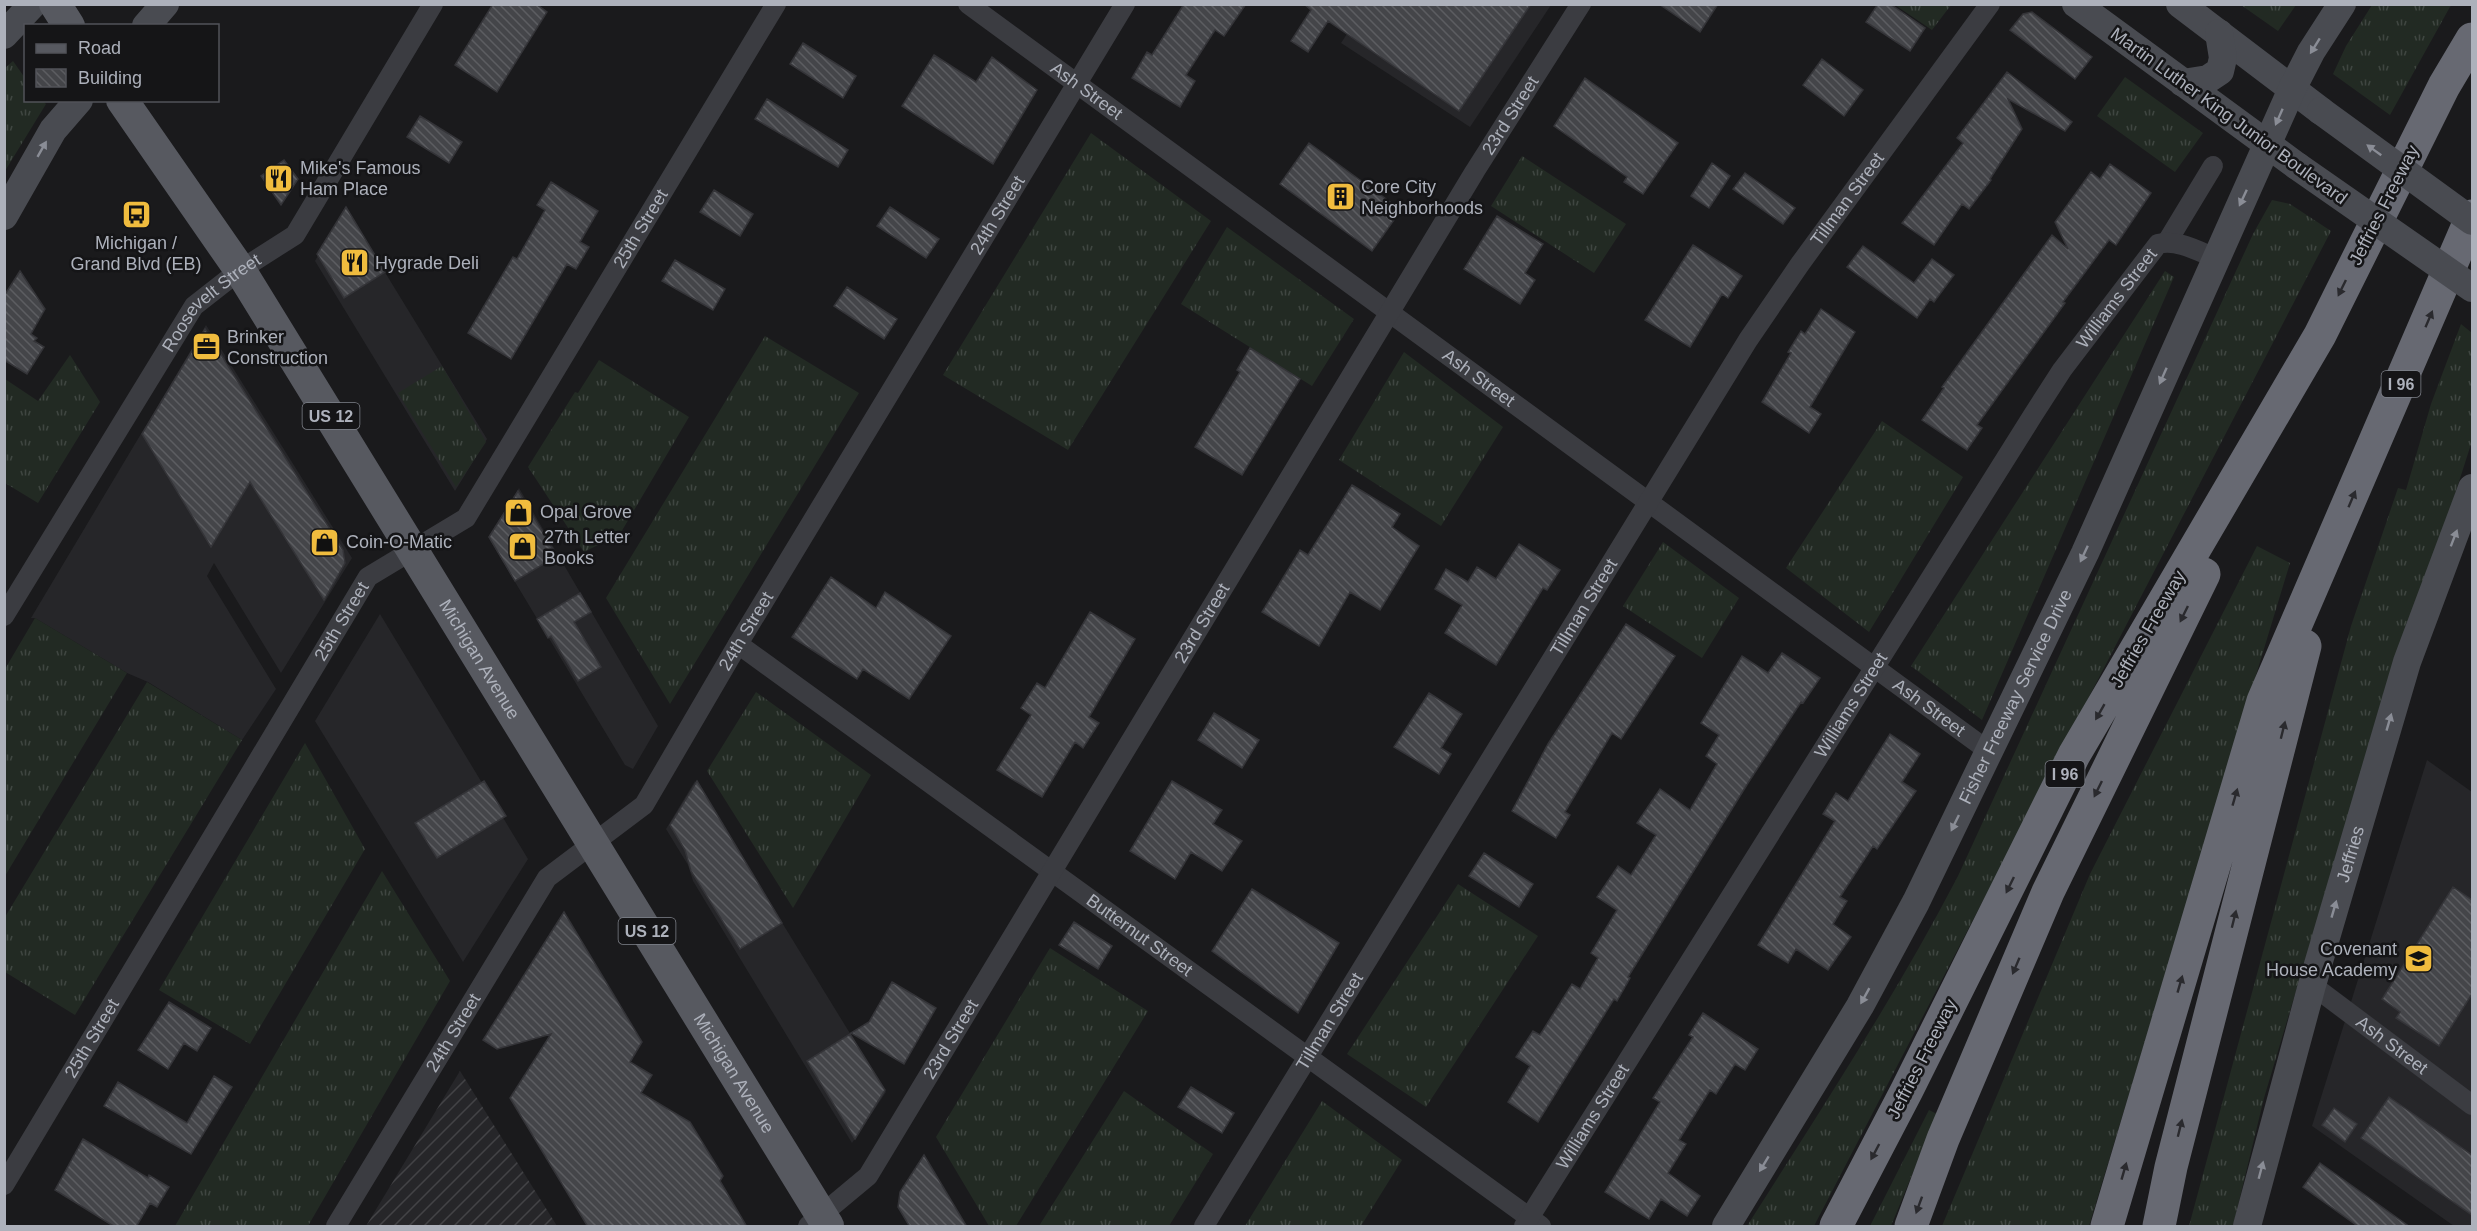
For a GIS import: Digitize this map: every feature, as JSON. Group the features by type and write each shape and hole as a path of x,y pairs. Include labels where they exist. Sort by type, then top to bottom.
{"highway":[{"name":"Jeffries Freeway","path":"1836,1227 2074,755 2320,335 2444,86 2472,39"},
{"name":"I 96","path":"2107,1227 2264,701 2472,216"},
{"path":"1911,1227 1943,1139 2048,892 2320,335"},
{"path":"2159,1227 2170,1167 2329,553"}],"main road":[{"path":"55,4 68,24"},
{"name":"Michigan Avenue","path":"123,102 240,270 414,550 593,843 819,1222"}],"street":[{"path":"4,34 33,4"},
{"path":"148,24 165,4"},
{"name":"Roosevelt Street","path":"4,616 194,306 240,270 295,235 433,4"},
{"name":"25th Street","path":"4,1185 368,577 466,518 776,4"},
{"name":"Ash Street","path":"968,4 1990,752"},
{"name":"24th Street","path":"336,1227 547,878 644,805 738,644 1125,4"},
{"name":"23rd Street","path":"819,1222 868,1176 1389,314 1581,4"},
{"name":"Tillman Street","path":"1204,1227 1748,340 1793,273 1990,4"},
{"name":"Martin Luther King Junior Boulevard","path":"2076,4 2296,166 2472,288"},
{"path":"2180,4 2472,221"},
{"path":"2267,145 2311,52 2342,4"},
{"path":"2183,83 2208,79 2220,71 2223,58 2219,33"},
{"path":"8,203 53,130 77,102"},
{"name":"Fisher Freeway Service Drive","path":"1726,1227 1860,1006 1916,902 2085,553 2267,145"},
{"path":"2167,242 2213,166"},
{"name":"Williams Street","path":"1532,1224 1874,667 2062,370 2158,244 2167,242 2215,258"},
{"name":"Jeffries","path":"2247,1227 2312,985 2407,662 2472,488"},
{"name":"Butternut Street","path":"738,644 1308,1057 1532,1224"},
{"name":"Ash Street","path":"2312,985 2472,1105"}],"shaded area":[{"path":"1366,5 1551,5 1470,127 1341,43"},
{"path":"345,207 487,439 455,491 315,261"},
{"path":"206,325 352,558 281,673 214,563 207,576 276,689 242,740 148,682 127,673 35,618 31,618"},
{"path":"519,488 658,726 633,769 625,765 488,537"},
{"path":"380,614 528,859 463,962 315,721"},
{"name":"Covenant House Academy","path":"2427,760 2472,792 2472,1226 2454,1226 2312,1126"},
{"path":"695,781 886,1092 852,1143 693,881 688,865 666,829"},
{"path":"460,1071 557,1226 366,1226"}],"green space":[{"path":"1895,5 1951,5 1932,30"},
{"path":"2241,5 2296,5 2278,31"},
{"path":"2372,5 2451,5 2390,115 2333,74 2346,46"},
{"path":"13,61 24,77 24,102 44,102 46,104 5,171 5,68"},
{"path":"2125,77 2203,133 2175,172 2097,116"},
{"path":"1091,133 1211,221 1068,450 943,375"},
{"path":"1522,156 1626,224 1594,273 1491,206"},
{"path":"2272,200 2290,204 2331,231 1814,1226 1747,1226 1883,1010 1958,876 2253,234"},
{"path":"1227,227 1354,319 1312,386 1181,304"},
{"path":"2165,271 2174,277 1982,720 1911,666"},
{"path":"2461,324 2472,333 2472,441 2295,994 2264,1098 2233,1226 2189,1226 2351,626 2398,488 2406,490 2431,404"},
{"path":"765,336 859,393 670,704 606,598"},
{"path":"1404,352 1503,427 1441,526 1339,460"},
{"path":"70,355 100,402 38,503 5,483 5,379 38,401"},
{"path":"599,360 689,417 620,534 584,552 528,467 575,392 578,393"},
{"path":"442,366 486,442 456,487 398,393"},
{"path":"1882,421 1963,477 1869,632 1786,568"},
{"path":"1663,542 1739,598 1702,658 1623,606"},
{"path":"2257,546 2290,563 2089,1226 1942,1226 2090,874"},
{"path":"35,618 127,673 5,876 5,669"},
{"path":"147,682 242,740 75,1015 5,972 5,917"},
{"path":"756,692 871,775 793,908 707,771"},
{"path":"305,743 365,849 250,1044 159,990"},
{"path":"382,871 450,981 308,1226 175,1226"},
{"path":"1458,884 1538,936 1426,1107 1347,1054"},
{"path":"1050,948 1148,1011 1016,1226 989,1226 936,1137"},
{"path":"1124,1091 1213,1154 1169,1226 1039,1226"},
{"path":"1322,1101 1402,1160 1361,1226 1245,1226"},
{"path":"1929,1110 1937,1114 1891,1226 1870,1226"}],"building":[{"path":"493,4 536,4 547,12 497,92 455,65"},
{"path":"1184,4 1246,4 1224,36 1215,30 1186,75 1195,81 1180,107 1132,78 1147,52 1152,55"},
{"path":"1304,4 1531,4 1459,111 1328,21 1308,52 1291,41 1311,10"},
{"path":"1659,4 1718,4 1700,32"},
{"path":"1878,4 1890,4 1925,28 1910,51 1866,22"},
{"path":"2032,12 2092,57 2075,79 2010,30 2023,14"},
{"path":"803,43 856,76 843,98 790,64"},
{"path":"934,55 976,82 992,57 1037,90 993,164 902,106"},
{"path":"1822,59 1863,90 1844,116 1803,85"},
{"path":"2007,72 2072,122 2065,131 2008,99 2022,129 1991,180 1969,209 1962,204 1934,245 1902,223 1963,143 1957,138"},
{"path":"1585,78 1678,143 1643,194 1624,182 1627,177 1554,126"},
{"path":"767,99 848,150 838,167 755,119"},
{"path":"420,116 462,142 449,163 407,137"},
{"name":"Core City Neighborhoods","path":"1309,143 1401,210 1372,251 1280,184"},
{"name":"Mike's Famous Ham Place","path":"284,160 298,179 281,205 261,176"},
{"path":"1712,163 1730,176 1709,208 1691,196"},
{"path":"2110,164 2151,193 2116,245 2109,240 2063,302 2065,303 1977,425 1982,428 1967,450 1922,420 1944,388 1942,387 2052,235 2068,249 2055,222 2091,172 2100,179"},
{"path":"1745,173 1795,208 1783,224 1733,189"},
{"path":"551,182 598,211 580,242 589,247 576,269 567,264 511,359 468,333 513,257 517,259 545,210 537,205"},
{"path":"714,190 753,214 740,236 700,212"},
{"path":"346,207 385,272 344,298 317,254"},
{"path":"890,207 939,239 926,258 877,226"},
{"path":"1497,216 1543,244 1525,273 1535,280 1520,304 1464,269"},
{"path":"1693,245 1742,276 1728,298 1722,294 1690,347 1645,320"},
{"path":"1863,246 1914,283 1932,259 1954,275 1934,302 1930,299 1917,318 1847,267"},
{"path":"675,260 725,289 713,310 662,281"},
{"path":"20,271 45,309 31,334 37,338 34,341 44,347 27,374 4,360 4,296"},
{"path":"847,287 897,319 884,339 834,306"},
{"path":"1821,309 1855,332 1810,407 1821,414 1809,433 1762,402 1791,353 1788,352 1801,331 1805,334"},
{"path":"205,329 343,550 345,563 324,600 250,482 211,547 142,434"},
{"path":"1250,348 1300,379 1242,475 1195,447 1240,372 1237,370"},
{"path":"1352,485 1400,514 1392,527 1419,546 1380,610 1350,592 1319,646 1262,612 1300,550 1308,555"},
{"name":"27th Letter Books","path":"518,491 557,556 515,581 489,537"},
{"path":"1519,544 1560,570 1547,590 1543,588 1496,665 1445,633 1462,605 1435,589 1446,569 1468,582 1477,567 1496,579"},
{"path":"831,577 876,608 885,592 951,636 909,699 863,669 857,679 792,637"},
{"path":"580,593 591,612 574,622 601,667 578,681 551,636 548,638 537,619"},
{"path":"1090,612 1135,639 1089,717 1099,723 1083,748 1075,742 1042,797 997,770 1031,715 1021,708 1037,683 1045,688"},
{"path":"1626,624 1675,656 1621,739 1612,733 1565,812 1570,815 1556,838 1512,811 1548,744"},
{"path":"1782,653 1820,678 1803,703 1801,702 1748,783 1628,977 1630,978 1617,1001 1614,999 1538,1122 1508,1102 1530,1066 1516,1057 1533,1031 1540,1035 1572,984 1580,989 1598,958 1591,953 1617,910 1597,897 1618,866 1631,875 1656,835 1637,823 1660,789 1690,810 1717,764 1706,756 1719,735 1701,723 1742,656 1768,673"},
{"path":"1429,693 1462,714 1441,748 1451,754 1439,774 1394,747"},
{"path":"1214,713 1259,740 1242,768 1198,740"},
{"path":"1890,734 1920,754 1902,782 1916,791 1877,849 1873,846 1840,897 1847,901 1833,924 1851,937 1828,970 1796,949 1788,963 1758,945 1835,821 1823,814 1836,793 1848,801"},
{"path":"484,781 506,816 437,858 415,823"},
{"path":"697,781 782,923 740,949 691,871 685,850 670,825"},
{"path":"1172,781 1222,810 1213,824 1242,841 1222,871 1191,852 1175,879 1130,851"},
{"path":"1484,853 1533,884 1519,907 1469,876"},
{"name":"Covenant House Academy","path":"2453,887 2472,900 2472,994 2439,1046 2396,1018 2400,1012 2382,999"},
{"path":"1252,889 1339,943 1298,1013 1212,951"},
{"path":"564,912 642,1042 630,1062 652,1075 641,1093 690,1122 723,1176 720,1181 747,1227 588,1227 510,1098 551,1034 497,1049 483,1040"},
{"path":"1074,922 1112,946 1098,969 1059,945"},
{"path":"892,982 936,1008 904,1064 851,1033 869,1022"},
{"path":"169,1002 211,1028 197,1051 184,1043 168,1069 138,1050"},
{"path":"1703,1013 1758,1049 1745,1070 1735,1064 1716,1094 1710,1090 1679,1140 1686,1144 1668,1173 1700,1196 1687,1216 1661,1199 1649,1219 1605,1192 1660,1102 1653,1098 1693,1037 1689,1035"},
{"path":"850,1034 885,1090 855,1139 807,1061"},
{"path":"214,1076 232,1087 191,1154 104,1106 118,1082 187,1123"},
{"path":"1191,1087 1234,1113 1222,1133 1178,1107"},
{"path":"2389,1097 2472,1155 2472,1215 2361,1138"},
{"path":"2334,1108 2357,1124 2345,1142 2322,1125"},
{"path":"83,1139 148,1178 149,1175 169,1187 157,1207 150,1203 136,1227 115,1227 55,1190"},
{"path":"924,1155 967,1227 910,1227 898,1207 900,1192"},
{"path":"2320,1163 2410,1227 2359,1227 2303,1187"}],"place":[{"name":"Mike's Famous Ham Place","path":"279,178"},
{"name":"Core City Neighborhoods","path":"1340,197"},
{"name":"Michigan / Grand Blvd (EB)","path":"136,214"},
{"name":"Hygrade Deli","path":"354,263"},
{"name":"Brinker Construction","path":"206,347"},
{"name":"Opal Grove","path":"519,512"},
{"name":"Coin-O-Matic","path":"325,542"},
{"name":"27th Letter Books","path":"523,547"},
{"name":"Covenant House Academy","path":"2418,959"}]}
